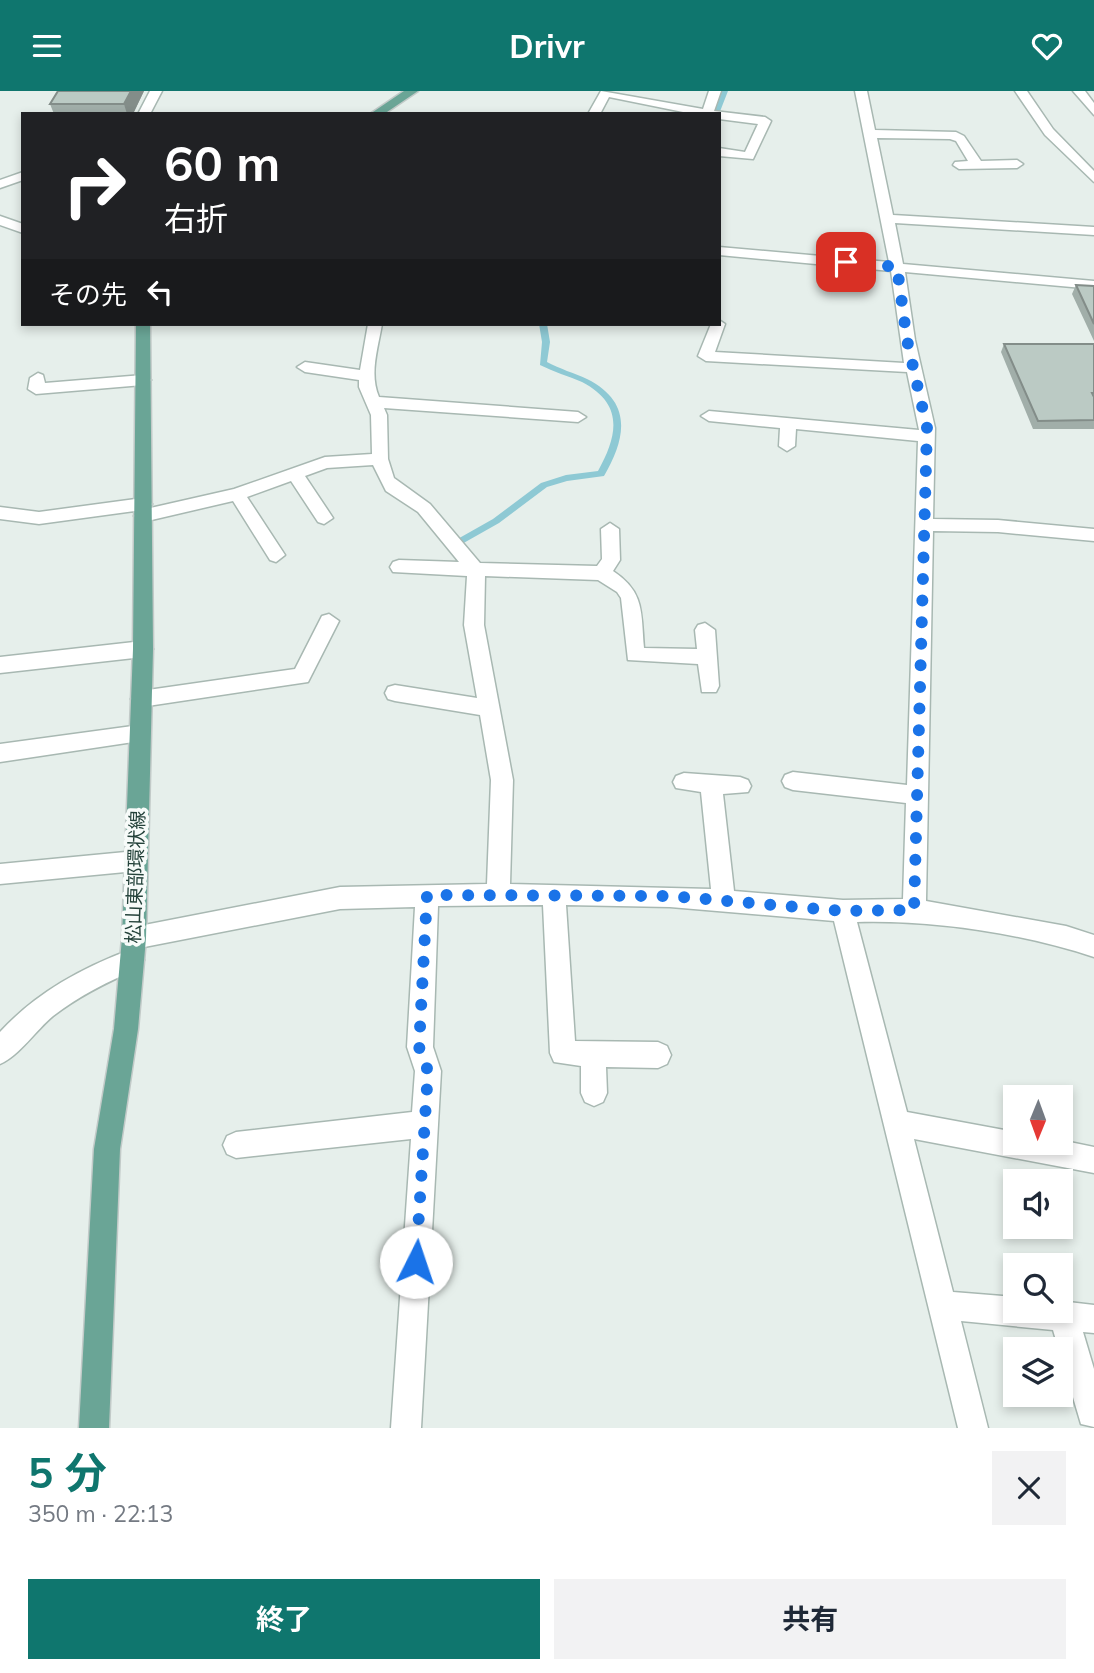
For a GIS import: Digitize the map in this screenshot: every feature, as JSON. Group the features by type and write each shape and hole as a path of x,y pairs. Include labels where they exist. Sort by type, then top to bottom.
{"main road":[{"path":"379,112 412,91"},
{"name":"松山東部環状線","path":"94,1428 107,1149 126,1029 133,949 143,649 143,326"}],"street":[{"path":"145,112 156,91"},
{"path":"710,112 715,91"},
{"path":"861,91 897,267 927,436 914,910"},
{"path":"1021,91 1049,132 1094,178"},
{"path":"1079,91 1094,111"},
{"path":"595,112 607,92 645,96 702,112"},
{"path":"721,115 765,121 749,156 721,152"},
{"path":"870,134 952,135 960,139 977,165"},
{"path":"1070,154 1094,155"},
{"path":"960,165 1017,164"},
{"path":"0,184 21,177"},
{"path":"887,219 1094,231"},
{"path":"0,220 21,228"},
{"path":"721,251 1094,285"},
{"path":"375,326 367,387 379,415 380,459 386,479 392,488 424,508 477,570 474,625 502,780 498,894"},
{"path":"717,326 705,356 914,368"},
{"path":"305,367 367,376"},
{"path":"38,378 36,389 143,380"},
{"path":"374,402 578,417"},
{"path":"554,432 558,415"},
{"path":"709,416 927,436"},
{"path":"787,446 788,423"},
{"path":"0,513 39,517 143,510 237,494 325,463 380,459"},
{"path":"295,474 324,518"},
{"path":"237,494 275,555"},
{"path":"924,525 998,526 1094,535"},
{"path":"602,573 611,560 610,529"},
{"path":"399,568 602,573 624,587 630,598 635,655 707,657"},
{"path":"141,699 301,676 329,621"},
{"path":"705,630 709,685"},
{"path":"0,665 143,649"},
{"path":"395,693 489,708"},
{"path":"0,753 140,733"},
{"path":"793,781 917,795"},
{"path":"684,782 740,786"},
{"path":"711,784 724,901"},
{"path":"0,874 136,861"},
{"path":"0,1051 23,1023 86,978 133,949 340,898 498,894 670,896 843,911 914,910 1066,937 1094,946"},
{"path":"406,1428 428,1071 419,1047 427,895"},
{"path":"554,895 562,1053 658,1055"},
{"path":"843,911 973,1428"},
{"path":"593,1053 594,1093"},
{"path":"896,1123 1094,1160"},
{"path":"236,1145 425,1124"},
{"path":"942,1305 1003,1311"},
{"path":"1073,1318 1094,1319"},
{"path":"1066,1323 1092,1413"}],"building":[{"path":"58,91 131,91 124,104 50,104"},
{"path":"1076,285 1094,286 1094,324"},
{"path":"1004,344 1094,344 1094,420 1038,421"}],"waterway":[{"path":"717,112 725,91"},
{"path":"450,547 496,521 544,485 566,478 601,474 614,447 618,421 609,398 583,380 543,363 546,342 543,326"}],"route":[{"path":"416,1262 428,1071 419,1047 427,895 670,896 843,911 914,910 927,428 907,340 897,267 846,262"}]}
